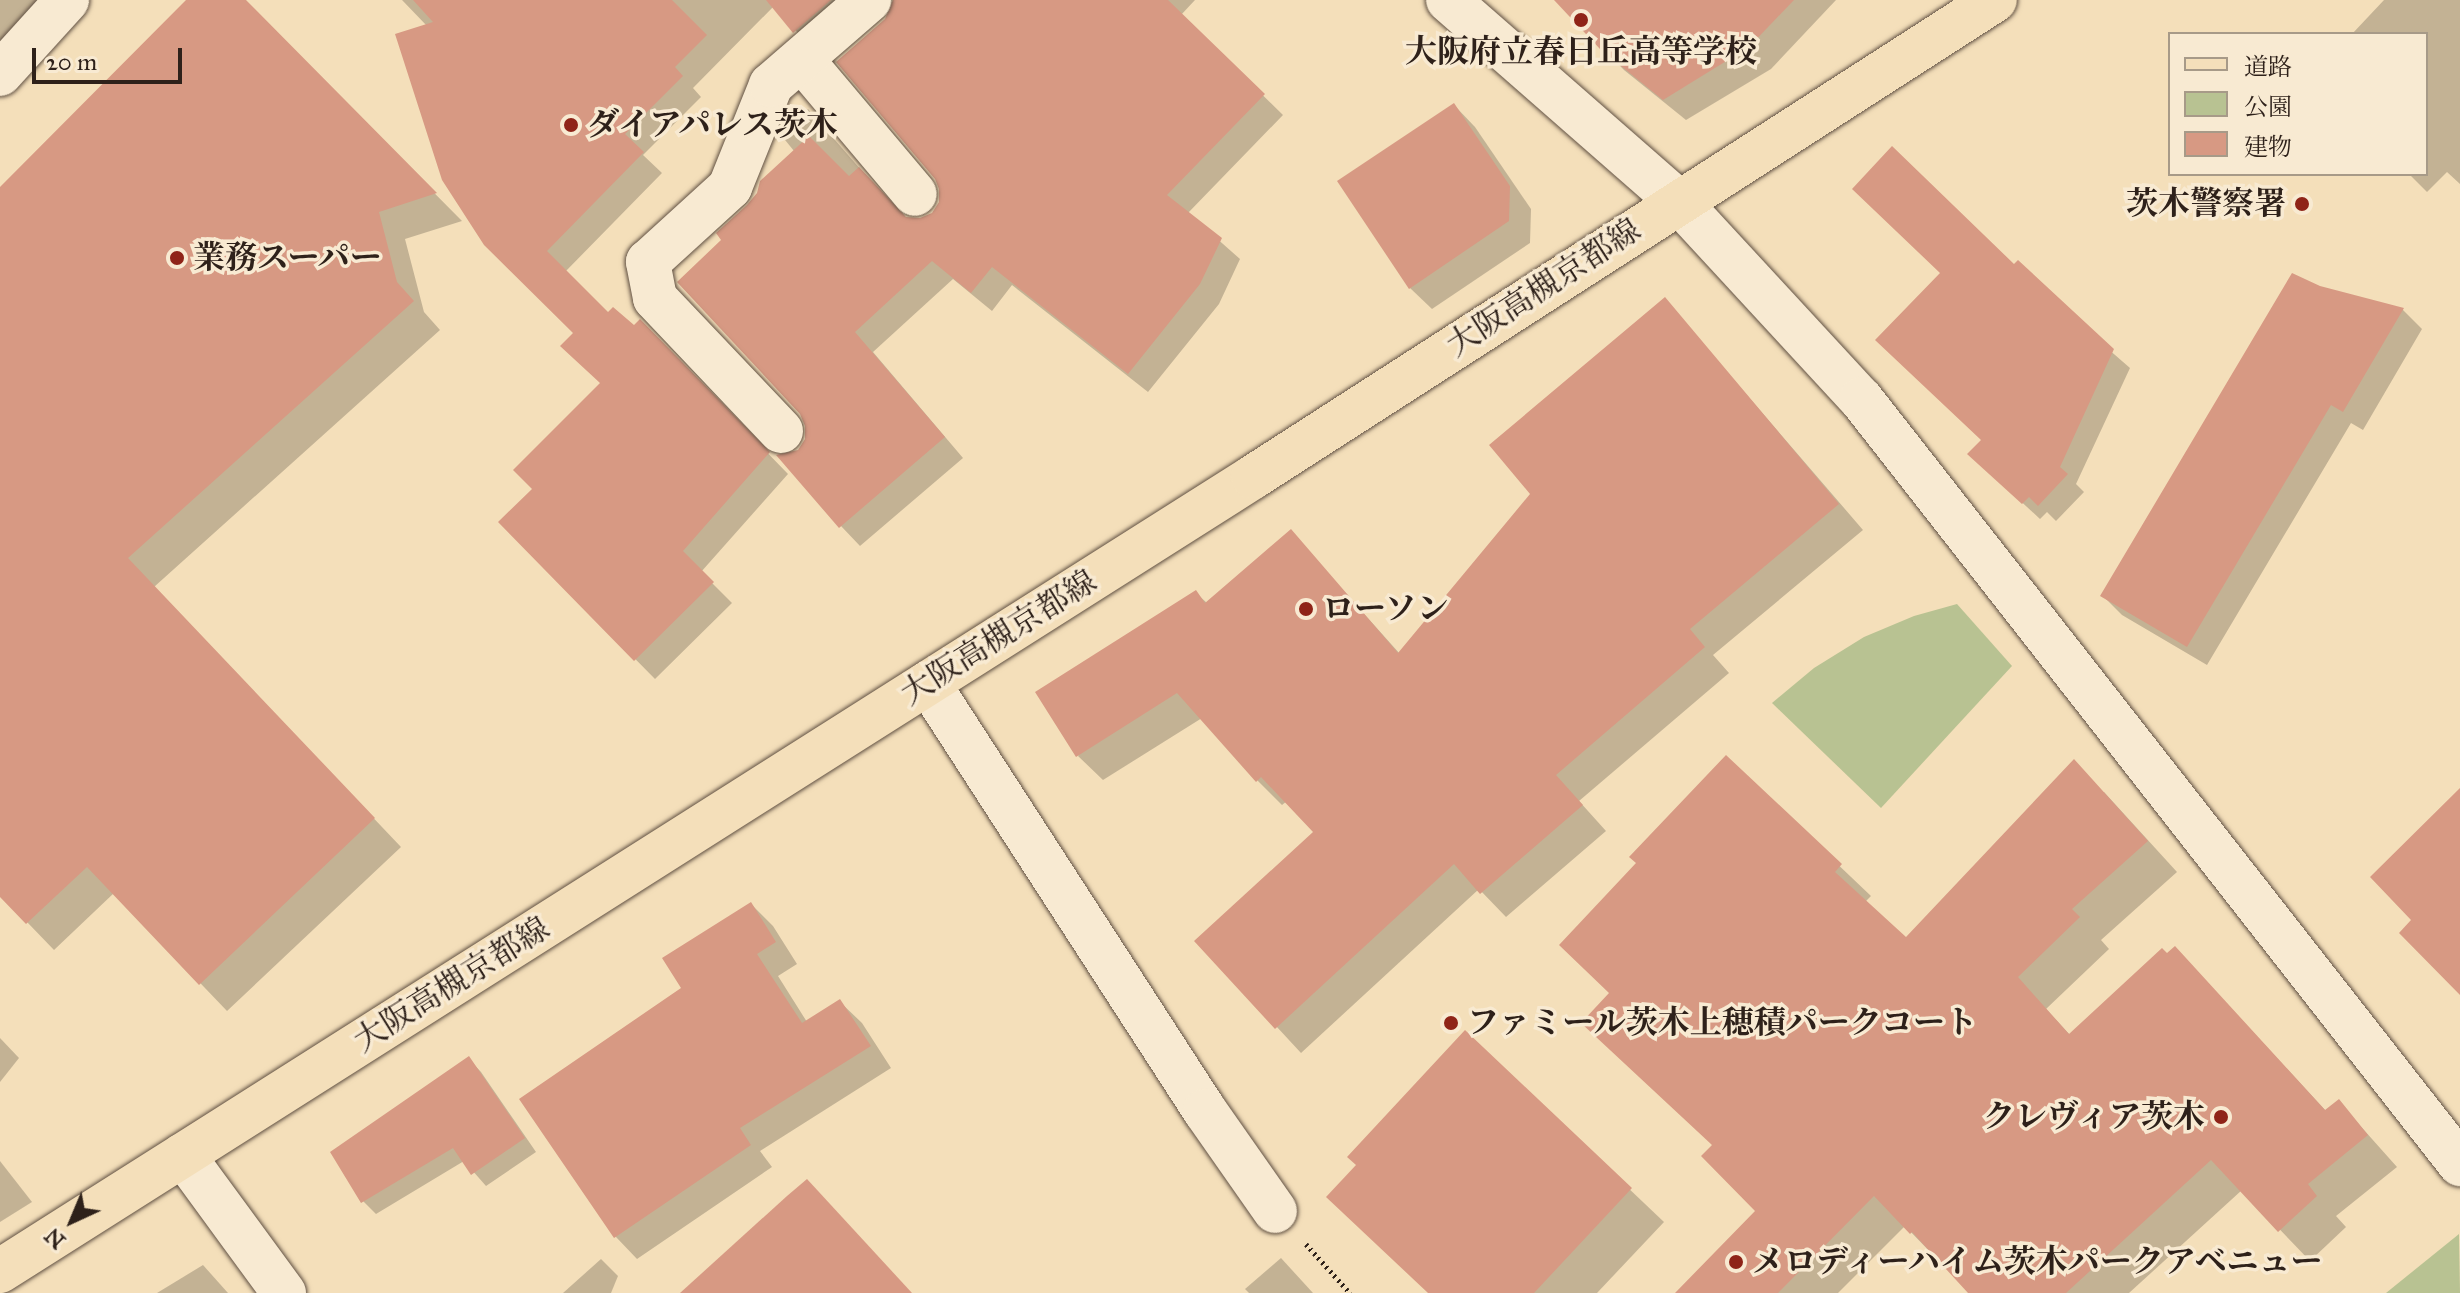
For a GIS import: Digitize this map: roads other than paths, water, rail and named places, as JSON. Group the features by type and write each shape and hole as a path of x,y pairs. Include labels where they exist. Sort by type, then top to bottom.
{"main road":[{"name":"大阪高槻京都線","path":"0,1271 928,683 1995,0"}],"street":[{"path":"0,74 67,0"},
{"path":"781,431 655,298 648,262 730,187 771,85 869,0"},
{"path":"1448,0 1678,201 1861,399 2460,1164"},
{"path":"802,60 915,194"},
{"path":"928,683 1205,1111 1275,1211"},
{"path":"183,1155 284,1293"}],"place":[{"name":"大阪府立春日丘高等学校","path":"1581,20"},
{"name":"ダイアパレス茨木","path":"571,125"},
{"name":"茨木警察署","path":"2302,204"},
{"name":"業務スーパー","path":"177,258"},
{"name":"ローソン","path":"1306,609"},
{"name":"ファミール茨木上穂積パークコート","path":"1451,1023"},
{"name":"クレヴィア茨木","path":"2221,1117"},
{"name":"メロディーハイム茨木パークアベニュー","path":"1736,1262"}]}
